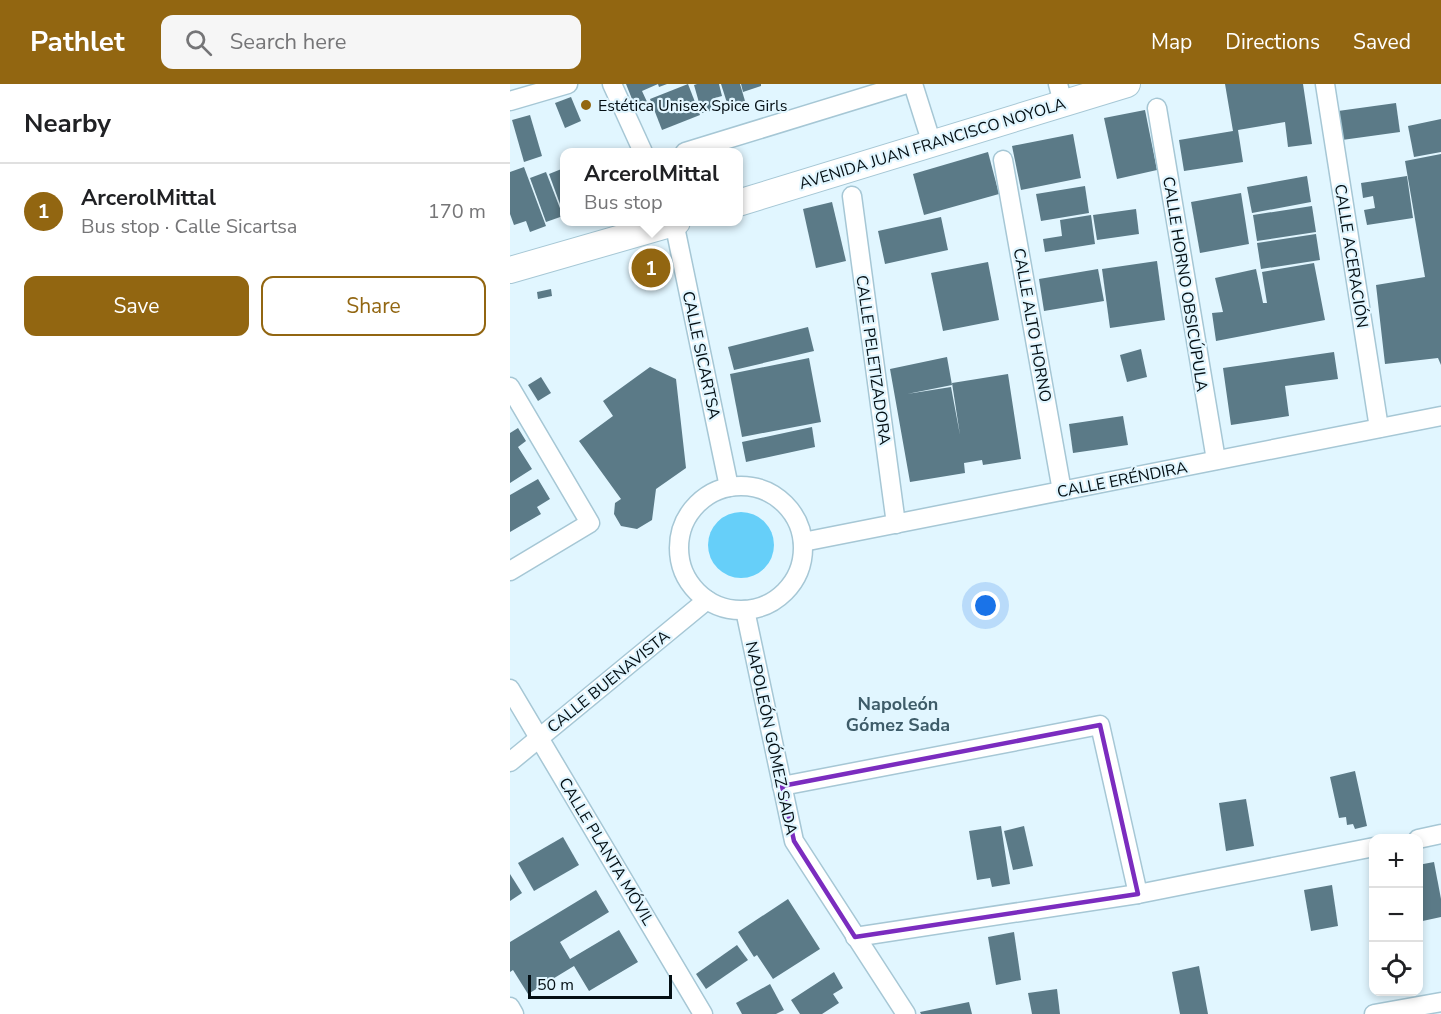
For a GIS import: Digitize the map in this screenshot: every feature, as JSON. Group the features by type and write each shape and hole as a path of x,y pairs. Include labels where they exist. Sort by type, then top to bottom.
{"street":[{"path":"510,101 568,84"},
{"path":"612,84 641,148"},
{"path":"701,148 907,84"},
{"path":"913,84 932,144"},
{"name":"AVENIDA JUAN FRANCISCO NOYOLA","path":"743,201 932,144 1061,94 1127,84"},
{"name":"CALLE ACERACIÓN","path":"1325,84 1379,428"},
{"name":"CALLE HORNO OBSICÚPULA","path":"1157,108 1216,460"},
{"name":"CALLE ALTO HORNO","path":"1003,160 1062,491"},
{"name":"CALLE PELETIZADORA","path":"852,196 896,524"},
{"path":"510,270 661,226"},
{"name":"CALLE SICARTSA","path":"676,226 729,487"},
{"path":"510,387 590,523 510,571"},
{"name":"CALLE ERÉNDIRA","path":"803,542 1441,416"},
{"path":"750,486 770,493 786,505 798,522 803,542 802,562 794,581 781,596 764,606 745,610 725,608 707,600 692,586 682,567 679,547 683,526 693,508 710,495 729,487 750,486"},
{"name":"CALLE BUENAVISTA","path":"510,762 707,600"},
{"name":"NAPOLEÓN GÓMEZ SADA","path":"745,610 794,841 906,1014"},
{"name":"CALLE PLANTA MÓVIL","path":"510,689 703,1014"},
{"path":"782,786 1100,725 1138,894"},
{"path":"1423,838 1441,834"},
{"path":"855,937 1138,894 1369,848"},
{"path":"1374,1014 1416,1004 1441,1002"},
{"path":"510,1007 514,1014"}],"highlighted area":[{"path":"1100,725 1138,894 855,937 794,841 782,786"}],"shaded area":[{"path":"741,512 754,515 764,522 771,532 774,545 771,558 764,568 754,575 741,578 728,575 718,568 711,558 708,545 711,532 718,522 728,515"}],"building":[{"path":"626,84 658,84 642,91 648,104 636,109"},
{"path":"688,84 700,115 662,130 650,99"},
{"path":"719,84 722,96 715,98 718,109 702,113 694,85"},
{"path":"721,84 740,84 745,101 728,106"},
{"path":"741,84 761,84 761,86 743,92"},
{"path":"1225,84 1303,84 1312,144 1288,147 1285,122 1238,130 1243,162 1184,171 1179,140 1233,131"},
{"path":"571,97 581,121 565,128 555,103"},
{"path":"1396,103 1400,132 1342,140 1338,111"},
{"path":"1145,110 1157,170 1117,179 1104,118"},
{"path":"530,115 542,156 524,162 512,120"},
{"path":"1441,119 1441,152 1414,157 1408,126"},
{"path":"1073,134 1081,178 1021,190 1012,146"},
{"path":"988,152 999,194 924,215 913,174"},
{"path":"1441,154 1441,365 1438,358 1385,364 1376,285 1425,277 1405,161"},
{"path":"524,167 546,226 530,232 526,221 514,225 510,214 510,172"},
{"path":"560,170 560,204 549,174"},
{"path":"546,172 560,208 560,217 546,222 530,178"},
{"path":"1307,176 1311,202 1252,213 1247,187"},
{"path":"1407,176 1413,218 1367,225 1364,210 1375,208 1373,196 1363,198 1361,183"},
{"path":"1085,186 1089,213 1041,221 1036,194"},
{"path":"1241,193 1249,244 1200,253 1191,202"},
{"path":"832,202 846,261 816,268 803,209"},
{"path":"1312,206 1316,232 1257,241 1253,215"},
{"path":"1136,209 1139,234 1097,240 1093,215"},
{"path":"1091,215 1095,244 1045,252 1043,239 1062,236 1060,220"},
{"path":"941,217 948,250 885,264 878,231"},
{"path":"1316,234 1320,260 1261,269 1257,243"},
{"path":"1157,261 1165,320 1110,328 1102,269"},
{"path":"988,262 999,320 943,331 931,273"},
{"path":"1314,263 1325,320 1216,341 1212,313 1223,312 1215,278 1256,269 1263,303 1267,303 1262,272"},
{"path":"1098,269 1104,301 1044,311 1039,279"},
{"path":"551,289 552,296 538,299 537,292"},
{"path":"808,327 814,351 734,370 728,347"},
{"path":"1141,349 1147,377 1127,382 1120,355"},
{"path":"1334,352 1338,379 1285,386 1289,416 1231,425 1223,368"},
{"path":"947,357 952,385 907,394 951,387 960,435 952,383 1008,374 1021,459 983,465 982,460 964,463 965,473 910,482 890,369"},
{"path":"809,358 821,422 742,437 730,374"},
{"path":"650,367 676,379 686,468 656,489 652,520 637,529 621,526 614,514 615,503 621,499 579,441 613,416 603,401"},
{"path":"541,377 551,393 538,401 528,385"},
{"path":"1123,416 1128,445 1073,453 1069,424"},
{"path":"812,427 815,447 746,462 742,442"},
{"path":"518,428 526,441 518,447 532,469 510,483 510,433"},
{"path":"538,479 550,499 537,507 541,514 510,532 510,495"},
{"path":"1355,771 1367,826 1355,829 1353,824 1347,825 1346,817 1339,818 1330,777"},
{"path":"1246,799 1254,846 1226,851 1219,803"},
{"path":"1001,826 1010,884 992,887 990,878 977,880 969,831"},
{"path":"1024,826 1033,866 1013,870 1004,831"},
{"path":"563,837 579,865 534,891 518,863"},
{"path":"1434,862 1441,899 1441,917 1423,921 1423,888 1423,864"},
{"path":"510,874 522,893 510,901"},
{"path":"1332,885 1338,926 1311,931 1304,890"},
{"path":"596,890 609,912 560,942 570,959 619,930 638,962 589,991 574,966 528,994 513,970 510,972 510,942"},
{"path":"788,899 820,949 773,979 757,955 754,957 738,932"},
{"path":"1014,932 1021,980 996,985 988,937"},
{"path":"737,945 748,960 706,989 696,974"},
{"path":"1199,966 1208,1014 1180,1014 1172,972"},
{"path":"834,972 843,988 833,994 839,1003 822,1014 800,1014 791,1000"},
{"path":"770,984 784,1010 776,1014 742,1014 736,1003"},
{"path":"1057,989 1060,1014 1032,1014 1028,993"},
{"path":"969,1002 972,1014 921,1014 920,1012"}],"place":[{"name":"Estética Unisex Spice Girls","path":"586,105"},
{"name":"ArcerolMittal","path":"651,268"}],"district":[{"name":"Napoleón Gómez Sada","path":"898,714"}]}
